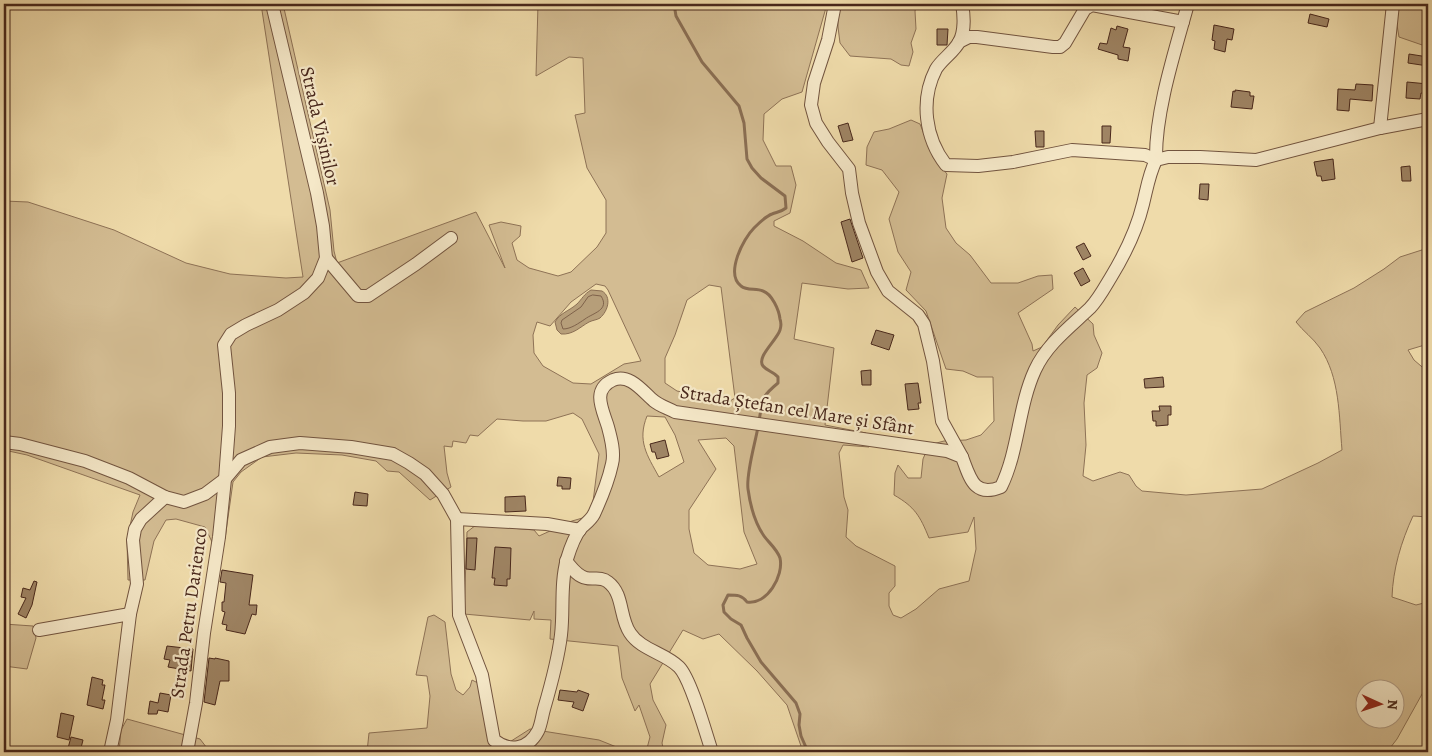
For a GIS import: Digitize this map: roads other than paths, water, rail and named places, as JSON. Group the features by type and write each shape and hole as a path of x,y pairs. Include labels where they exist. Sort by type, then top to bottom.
{"street":[{"name":"Strada Vișinilor","path":"272,4 317,193 326,258"},
{"path":"835,4 828,40 814,83 811,104 816,123 849,169 859,223 877,272 888,291 918,315 924,324 933,361 942,421 962,457 972,482 979,488 992,491 1002,487 1010,470 1025,403 1035,370 1047,350 1071,323 1092,307 1112,275 1135,231 1150,172 1156,160 1156,138 1170,69 1188,4"},
{"path":"959,42 962,31 962,4"},
{"path":"1380,128 1393,4"},
{"path":"1183,22 1092,5 1085,9 1065,43 1060,47 977,37 969,37 959,42 936,69 930,88 926,113 931,137 938,155 946,165 978,166 1013,162 1072,150 1145,155 1156,160 1168,157 1256,160 1380,128 1428,119"},
{"path":"225,479 229,426 229,393 224,346 231,334 278,310 304,292 318,278 326,258 358,296 368,296 451,238"},
{"name":"Strada Ștefan cel Mare și Sfânt","path":"4,442 20,444 85,461 128,478 165,498 184,502 205,494 225,479 241,460 270,447 300,443 350,447 393,454 409,463 425,474 443,494 457,519 459,615 482,675 494,740 502,746 512,748 522,747 531,741 538,731 551,684 561,635 566,561 572,544 580,530 593,516 612,463 612,448 608,427 600,406 600,396 605,386 614,380 624,379 635,383 655,402 675,412 947,452 962,457"},
{"name":"Strada Petru Darienco","path":"187,752 196,704 225,479"},
{"path":"110,752 117,720 130,614 136,584 133,540 135,529 141,520 165,498"},
{"path":"457,519 548,524 580,530"},
{"path":"566,561 578,575 586,578 607,580 619,597 628,632 637,642 670,660 680,668 689,683 712,752"},
{"path":"39,630 130,614"}],"water":[{"path":"591,290 602,291 607,297 608,304 603,315 599,319 589,322 573,332 561,334 557,330 555,322 557,319 577,304"}],"waterway":[{"path":"674,4 676,16 702,62 739,106 744,123 747,159 752,168 761,178 785,196 786,208 767,216 754,228 745,240 735,265 737,281 741,286 743,288 760,290 769,295 777,307 781,322 778,334 762,358 763,366 778,377 778,383 763,399 759,421"},
{"path":"758,427 749,467 748,489 758,525 779,555 781,565 773,588 761,599 747,602 739,596 728,595 723,605 724,612 741,625 761,662 796,703 800,714 801,736 808,752"}]}
